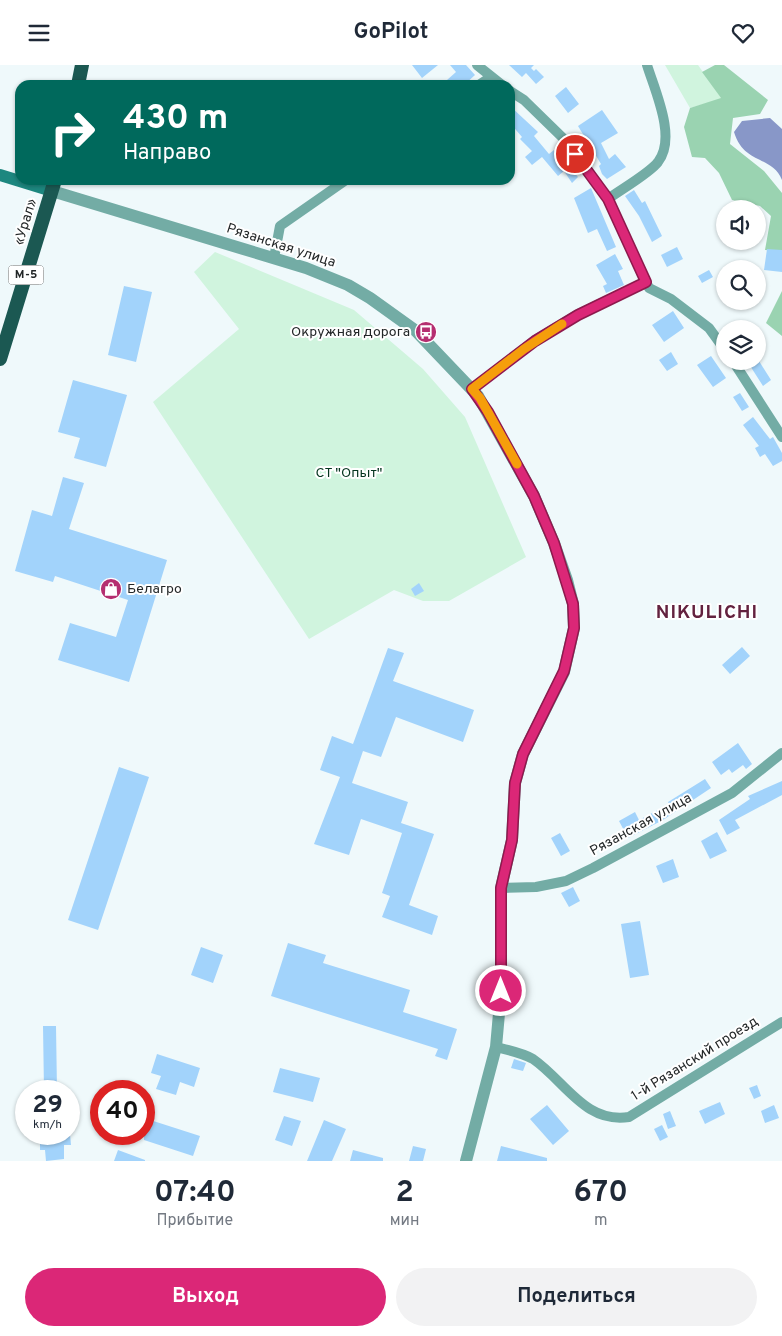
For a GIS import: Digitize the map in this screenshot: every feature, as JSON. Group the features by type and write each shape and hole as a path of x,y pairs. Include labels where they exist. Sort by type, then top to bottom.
{"highway":[{"path":"79,80 82,65"},
{"name":"«Урал»","path":"0,359 54,186"}],"main road":[{"path":"0,175 15,178"}],"street":[{"path":"477,65 495,80"},
{"path":"608,199 658,162 665,147 665,124 647,65"},
{"path":"487,80 491,77"},
{"path":"515,94 524,100 564,139 608,199 649,288 671,299 709,328 716,338"},
{"path":"274,258 280,226 339,185"},
{"name":"Рязанская улица","path":"54,186 306,268 348,285 370,298 416,331 480,398 534,496 554,543 573,604 574,628 564,671 535,726 520,764 515,783 512,840 501,888 501,991 496,1047 466,1161"},
{"path":"472,389 502,365 552,330 578,315 646,282"},
{"path":"740,370 782,437"},
{"name":"Рязанская улица","path":"501,888 536,887 566,881 594,868 732,793 782,753"},
{"name":"1-й Рязанский проезд","path":"496,1047 531,1057 591,1110 600,1116 614,1119 629,1117 782,1022"}],"green space":[{"path":"665,65 698,65 722,99 690,108"},
{"path":"715,65 724,65 768,100 760,114 733,118 730,144 764,171 782,193 782,251 765,250 771,216 766,211 766,200 732,200 719,173 705,158 692,157 684,127 690,108 721,98 702,72"},
{"name":"СТ \"Опыт\"","path":"215,252 354,310 423,369 465,417 526,557 449,601 423,601 394,590 309,639 153,402 239,329 194,272"},
{"path":"782,291 782,336 766,323"}],"water":[{"path":"770,118 782,129 782,180 772,167 744,150 734,132 742,121"}],"building":[{"path":"412,65 438,65 422,78"},
{"path":"450,65 466,65 475,75 470,80 447,80 456,72"},
{"path":"509,65 534,65 531,68 534,71 536,69 544,77 536,84 526,73 522,77"},
{"path":"566,87 579,104 568,113 555,96"},
{"path":"602,110 618,133 601,143 609,159 615,154 626,167 607,179 602,174 599,166 601,164 578,126"},
{"path":"515,111 538,132 534,136 549,154 554,150 578,177 572,183 564,171 558,176 542,157 532,165 525,157 532,151 520,139 522,137 515,129"},
{"path":"591,188 616,247 607,251 597,229 588,233 574,198"},
{"path":"634,190 642,203 645,201 662,236 652,242 639,216 625,196"},
{"path":"677,247 683,259 667,267 661,255"},
{"path":"767,249 782,250 782,272 766,270"},
{"path":"615,254 623,269 618,271 624,285 606,293 603,286 607,284 596,265"},
{"path":"709,270 713,277 702,283 698,276"},
{"path":"124,286 152,292 136,362 108,355"},
{"path":"673,311 684,328 664,342 652,325"},
{"path":"671,352 678,364 667,371 659,360"},
{"path":"711,356 716,363 716,370 721,370 726,378 713,387 697,365"},
{"path":"753,370 765,370 771,380 763,386"},
{"path":"73,380 127,395 106,467 74,458 80,438 58,432"},
{"path":"740,393 749,407 742,411 733,397"},
{"path":"753,417 770,439 773,437 782,453 782,461 773,466 765,454 760,457 755,448 759,446 743,425"},
{"path":"63,477 84,483 69,529 167,560 129,682 58,660 70,623 116,637 128,600 55,576 53,582 15,571 32,510 52,516"},
{"path":"419,583 424,591 415,596 411,589"},
{"path":"742,647 750,656 730,674 722,665"},
{"path":"388,648 404,653 393,681 474,710 463,742 396,717 381,757 363,751 352,783 408,802 401,823 434,834 409,905 438,916 432,935 382,917 390,896 382,893 402,833 361,819 349,855 314,844 340,777 320,770 332,736 353,744"},
{"path":"738,743 752,764 746,769 743,765 732,773 729,769 721,775 712,762"},
{"path":"119,767 149,777 98,930 68,920"},
{"path":"705,779 711,788 663,820 628,838 619,821 635,812 639,820 669,804 668,802"},
{"path":"782,781 782,795 735,820 740,828 727,835 719,820 750,799 748,796"},
{"path":"717,832 727,851 710,859 701,841"},
{"path":"560,833 570,851 561,856 551,838"},
{"path":"673,859 679,877 663,883 656,866"},
{"path":"573,887 580,901 569,907 561,893"},
{"path":"640,921 649,975 630,978 621,924"},
{"path":"288,943 326,955 323,963 410,990 403,1012 457,1029 447,1060 435,1056 438,1049 271,996"},
{"path":"201,947 223,955 213,983 191,975"},
{"path":"43,1026 56,1026 57,1080 44,1080"},
{"path":"157,1054 200,1068 194,1087 180,1082 176,1095 156,1089 161,1076 151,1073"},
{"path":"514,1059 526,1063 523,1071 511,1068"},
{"path":"280,1068 320,1078 313,1102 273,1092"},
{"path":"757,1085 761,1096 754,1099 749,1088"},
{"path":"720,1102 725,1114 705,1124 699,1111"},
{"path":"547,1105 569,1131 553,1145 530,1119"},
{"path":"774,1105 779,1118 765,1123 761,1111"},
{"path":"670,1111 676,1126 668,1129 663,1114"},
{"path":"284,1116 301,1121 292,1146 275,1140"},
{"path":"324,1120 346,1129 332,1161 307,1161"},
{"path":"155,1122 200,1136 193,1156 155,1144"},
{"path":"662,1125 668,1137 660,1141 654,1129"},
{"path":"40,1145 64,1145 64,1159 46,1161 45,1150 40,1150"},
{"path":"413,1146 426,1149 423,1161 409,1161"},
{"path":"501,1146 547,1158 547,1161 497,1161"},
{"path":"118,1150 145,1160 145,1161 114,1161"},
{"path":"353,1150 383,1158 383,1161 350,1161"}],"slow traffic":[{"path":"517,464 480,398 472,389 535,341 562,324"}],"place":[{"name":"Окружная дорога","path":"426,332"},
{"name":"Белагро","path":"111,589"}],"district":[{"name":"NIKULICHI","path":"707,613"}],"route":[{"path":"501,991 501,888 512,840 515,783 523,754 535,726 564,671 574,628 573,604 554,543 534,496 488,412 472,389 535,341 578,315 611,301 646,282 608,199 575,154"}]}
